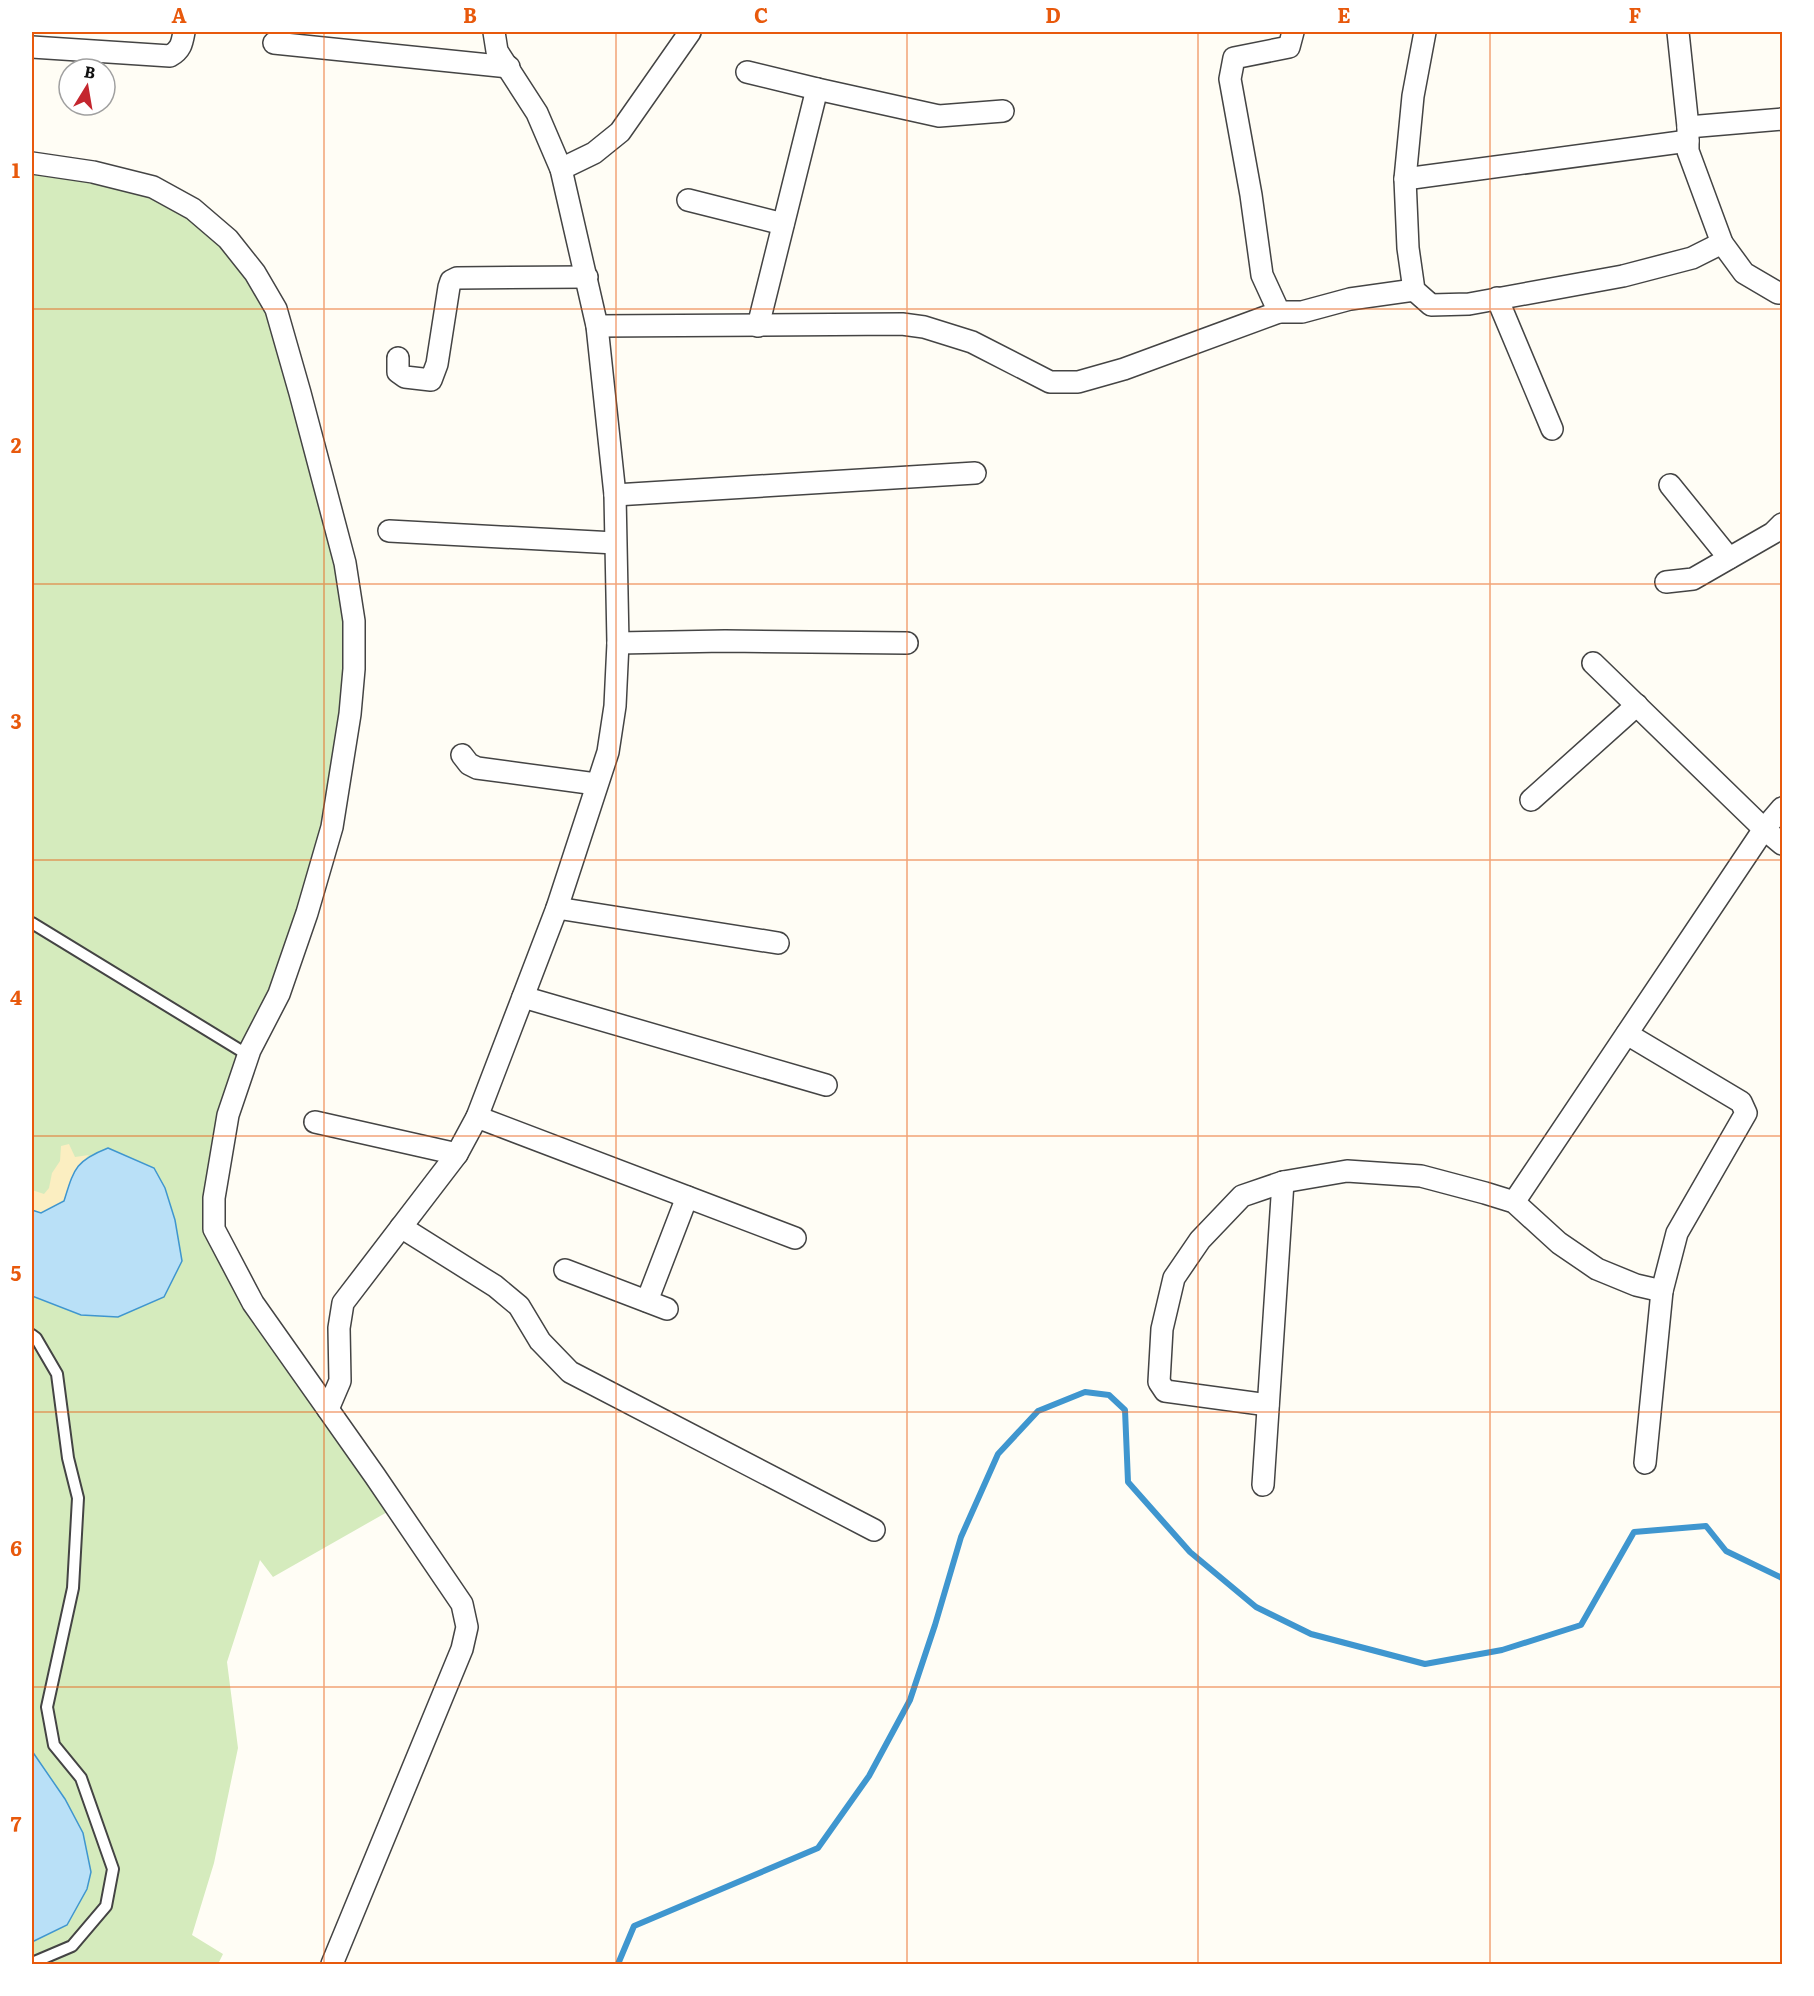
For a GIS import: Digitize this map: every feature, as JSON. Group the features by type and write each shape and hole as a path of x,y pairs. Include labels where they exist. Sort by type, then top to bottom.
{"street":[{"path":"32,47 170,56 182,46 184,32"},
{"path":"328,1409 340,1381 339,1328 343,1304 457,1154 477,1117 557,908 608,752 615,706 618,643 615,495 597,326 561,169 537,113 497,51 494,32"},
{"path":"561,169 594,153 620,132 690,32"},
{"path":"1279,312 1262,275 1251,195 1230,79 1234,58 1288,47 1293,32"},
{"path":"1425,32 1413,96 1405,179 1408,248 1414,290 1431,306 1469,304 1623,276 1692,258 1722,243"},
{"path":"1678,32 1688,152 1722,243 1744,273 1781,297"},
{"path":"274,43 509,67"},
{"path":"747,72 939,116 1003,111"},
{"path":"758,326 817,89"},
{"path":"1405,179 1782,119"},
{"path":"32,163 93,172 153,187 193,209 228,239 255,273 276,309 336,525 354,621 354,669 342,768 332,826 307,913 279,994 248,1055 226,1125 214,1198 214,1229 254,1303 462,1604 467,1627 462,1649 441,1702 332,1965"},
{"path":"688,200 783,224"},
{"path":"398,358 398,372 405,377 430,380 437,364 449,287 451,281 457,278 587,277"},
{"path":"597,326 902,324 924,327 972,342 1050,382 1078,382 1124,369 1279,312 1302,312 1350,299 1414,290"},
{"path":"1497,298 1552,429"},
{"path":"615,495 975,473"},
{"path":"1670,485 1729,558"},
{"path":"1666,582 1693,579 1773,533 1782,524"},
{"path":"389,531 615,543"},
{"path":"618,643 724,641 908,643"},
{"path":"1593,663 1782,844"},
{"path":"1531,800 1637,705"},
{"path":"462,755 469,764 477,768 596,784"},
{"path":"1514,1202 1764,829 1782,808"},
{"path":"557,908 778,943"},
{"path":"523,997 826,1086"},
{"path":"1627,1034 1741,1102 1746,1113 1677,1233 1662,1291 1645,1463"},
{"path":"477,1117 795,1238"},
{"path":"315,1122 457,1154"},
{"path":"1268,1405 1165,1391 1160,1387 1159,1382 1162,1329 1174,1278 1200,1240 1242,1196 1283,1182 1347,1171 1421,1176 1514,1202 1559,1243 1597,1269 1636,1285 1662,1291"},
{"path":"1263,1485 1283,1182"},
{"path":"647,1301 687,1197"},
{"path":"401,1227 495,1286 519,1306 540,1341 570,1372 874,1530"},
{"path":"565,1270 667,1309"}],"lane":[{"path":"32,922 248,1055"},
{"path":"32,1335 57,1374 68,1458 78,1498 73,1588 47,1707 54,1745 81,1778 113,1869 106,1906 72,1946 32,1963"}],"green space":[{"path":"32,170 151,194 189,215 223,245 248,275 268,311 328,527 347,621 345,691 323,829 272,991 208,1232 389,1511 273,1577 260,1560 227,1662 238,1748 214,1863 192,1935 223,1954 218,1964 32,1964"}],"sand":[{"path":"69,1144 75,1157 89,1155 73,1176 64,1201 41,1213 32,1210 32,1190 44,1194 49,1188 52,1173 60,1161 61,1146"}],"water":[{"path":"108,1148 154,1168 165,1188 175,1220 182,1261 164,1297 118,1317 81,1315 32,1296 32,1210 41,1213 64,1201 77,1167 89,1157"},
{"path":"32,1751 65,1799 83,1833 91,1872 87,1889 67,1925 32,1942"}],"waterway":[{"path":"618,1964 634,1926 818,1848 869,1776 910,1700 961,1537 998,1454 1038,1411 1085,1392 1109,1395 1125,1410 1128,1482 1190,1552 1256,1607 1311,1634 1425,1664 1502,1650 1581,1625 1634,1532 1706,1526 1726,1551 1782,1578"}]}
